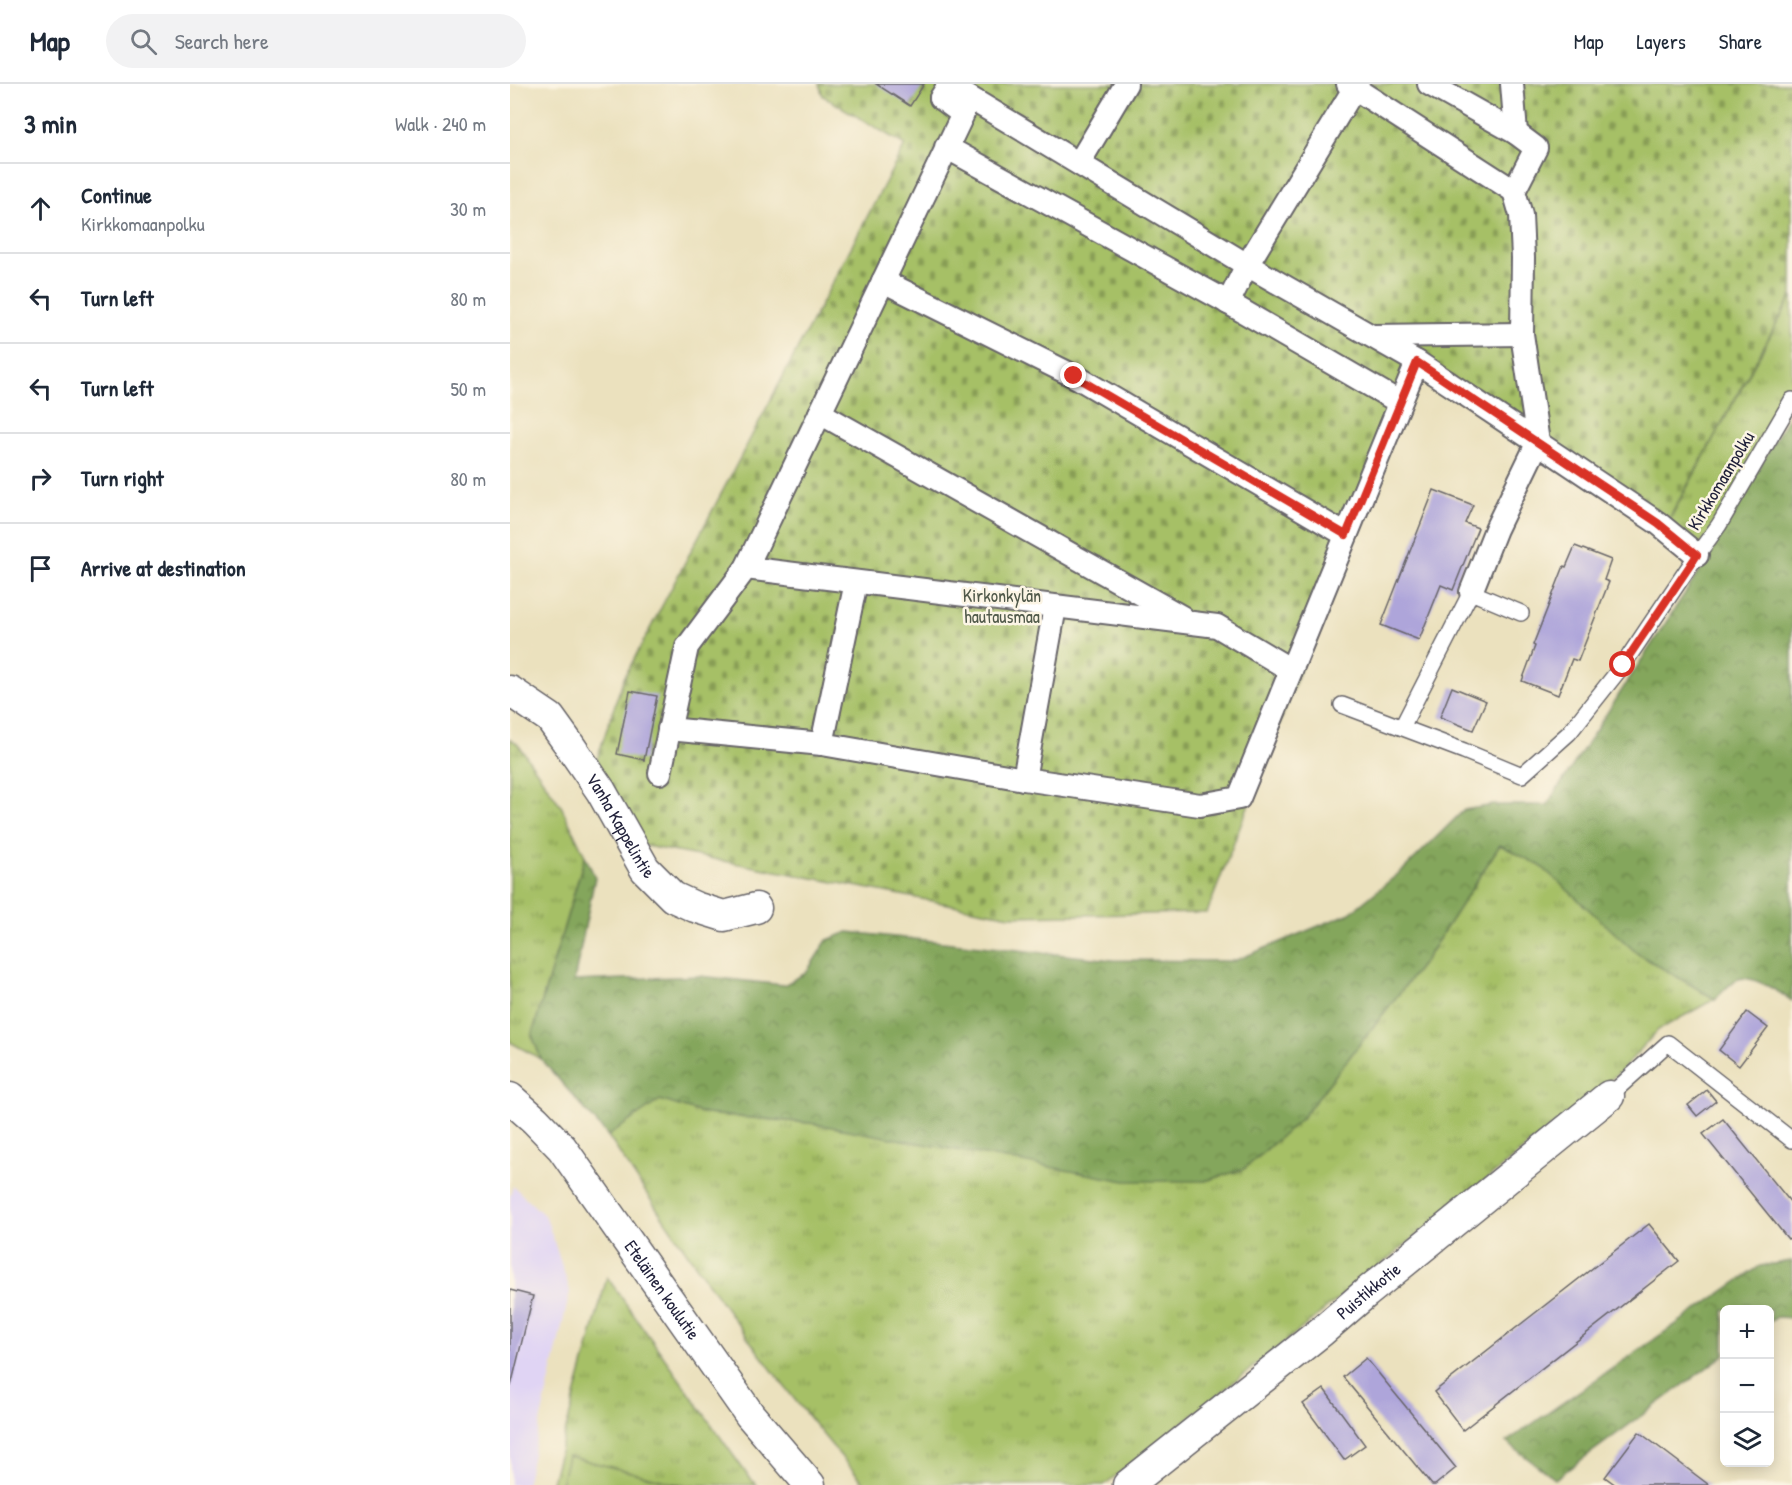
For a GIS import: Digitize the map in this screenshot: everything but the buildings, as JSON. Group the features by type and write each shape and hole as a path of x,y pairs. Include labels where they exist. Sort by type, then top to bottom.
{"street":[{"path":"1079,163 1126,84"},
{"path":"1429,84 1516,133 1536,148 1514,191"},
{"path":"1512,84 1516,133"},
{"path":"1228,303 1247,265 1353,85 1514,191 1521,215 1522,334 1538,442 1496,529 1471,592"},
{"path":"945,91 960,92 1247,265 1417,362 1658,523 1697,555"},
{"path":"660,773 687,647 746,568 963,114 945,91"},
{"path":"946,147 1228,303 1399,402"},
{"path":"883,281 1080,379 1346,535"},
{"path":"1371,336 1522,334"},
{"path":"669,729 822,744 1024,779 1200,805 1239,798 1417,362"},
{"path":"820,413 1192,623"},
{"path":"746,568 1217,626 1291,670"},
{"path":"822,744 856,582"},
{"path":"1024,779 1055,607"},
{"name":"Vanha Kappelintie","path":"510,691 550,718 601,791 645,869 673,897 724,916 756,908"},
{"name":"Puistikkotie","path":"1128,1485 1322,1331 1609,1096"},
{"name":"Eteläinen koulutie","path":"510,1098 562,1148 587,1180 750,1415 810,1485"}],"lane":[{"name":"Kirkkomaanpolku","path":"1402,727 1522,775 1569,733 1623,665 1719,525 1792,400"},
{"path":"1342,705 1402,727 1471,592 1521,613"},
{"path":"1609,1096 1668,1043 1792,1140"}],"shaded area":[{"path":"513,1186 546,1217 570,1291 526,1485 510,1485 510,1197"}],"green space":[{"name":"Kirkonkylän hautausmaa","path":"819,84 1792,84 1792,295 1665,526 1415,371 1207,913 1010,916 641,845 596,762 623,680 905,145 823,96"},
{"path":"1792,296 1792,400 1697,555 1665,528"},
{"path":"1792,410 1792,1001 1765,984 1742,978 1733,982 1715,999 1638,954 1541,866 1500,845 1426,959 1302,1118 1244,1169 1205,1181 1125,1181 810,1123 706,1114 660,1100 608,1136 541,1059 532,1035 585,856 595,877 574,981 700,976 784,985 806,973 827,940 848,932 1113,960 1234,961 1350,913 1404,869 1464,810 1493,805 1547,805 1706,561"},
{"path":"510,739 517,743 561,806 585,856 532,1035 541,1059 510,1042"},
{"path":"1500,844 1541,866 1638,954 1715,999 1658,1030 1621,1071 1104,1485 866,1485 763,1359 699,1271 608,1136 660,1100 706,1114 810,1123 1205,1181 1244,1169 1302,1118 1426,959"},
{"path":"1792,1261 1792,1318 1777,1317 1774,1319 1774,1305 1720,1305 1720,1358 1555,1479 1506,1442 1760,1266"},
{"path":"607,1277 748,1476 757,1485 551,1485"},
{"path":"568,1456 681,1485 561,1485"}],"route":[{"path":"1074,376 1346,535 1417,362 1658,523 1697,555 1623,665"}]}
